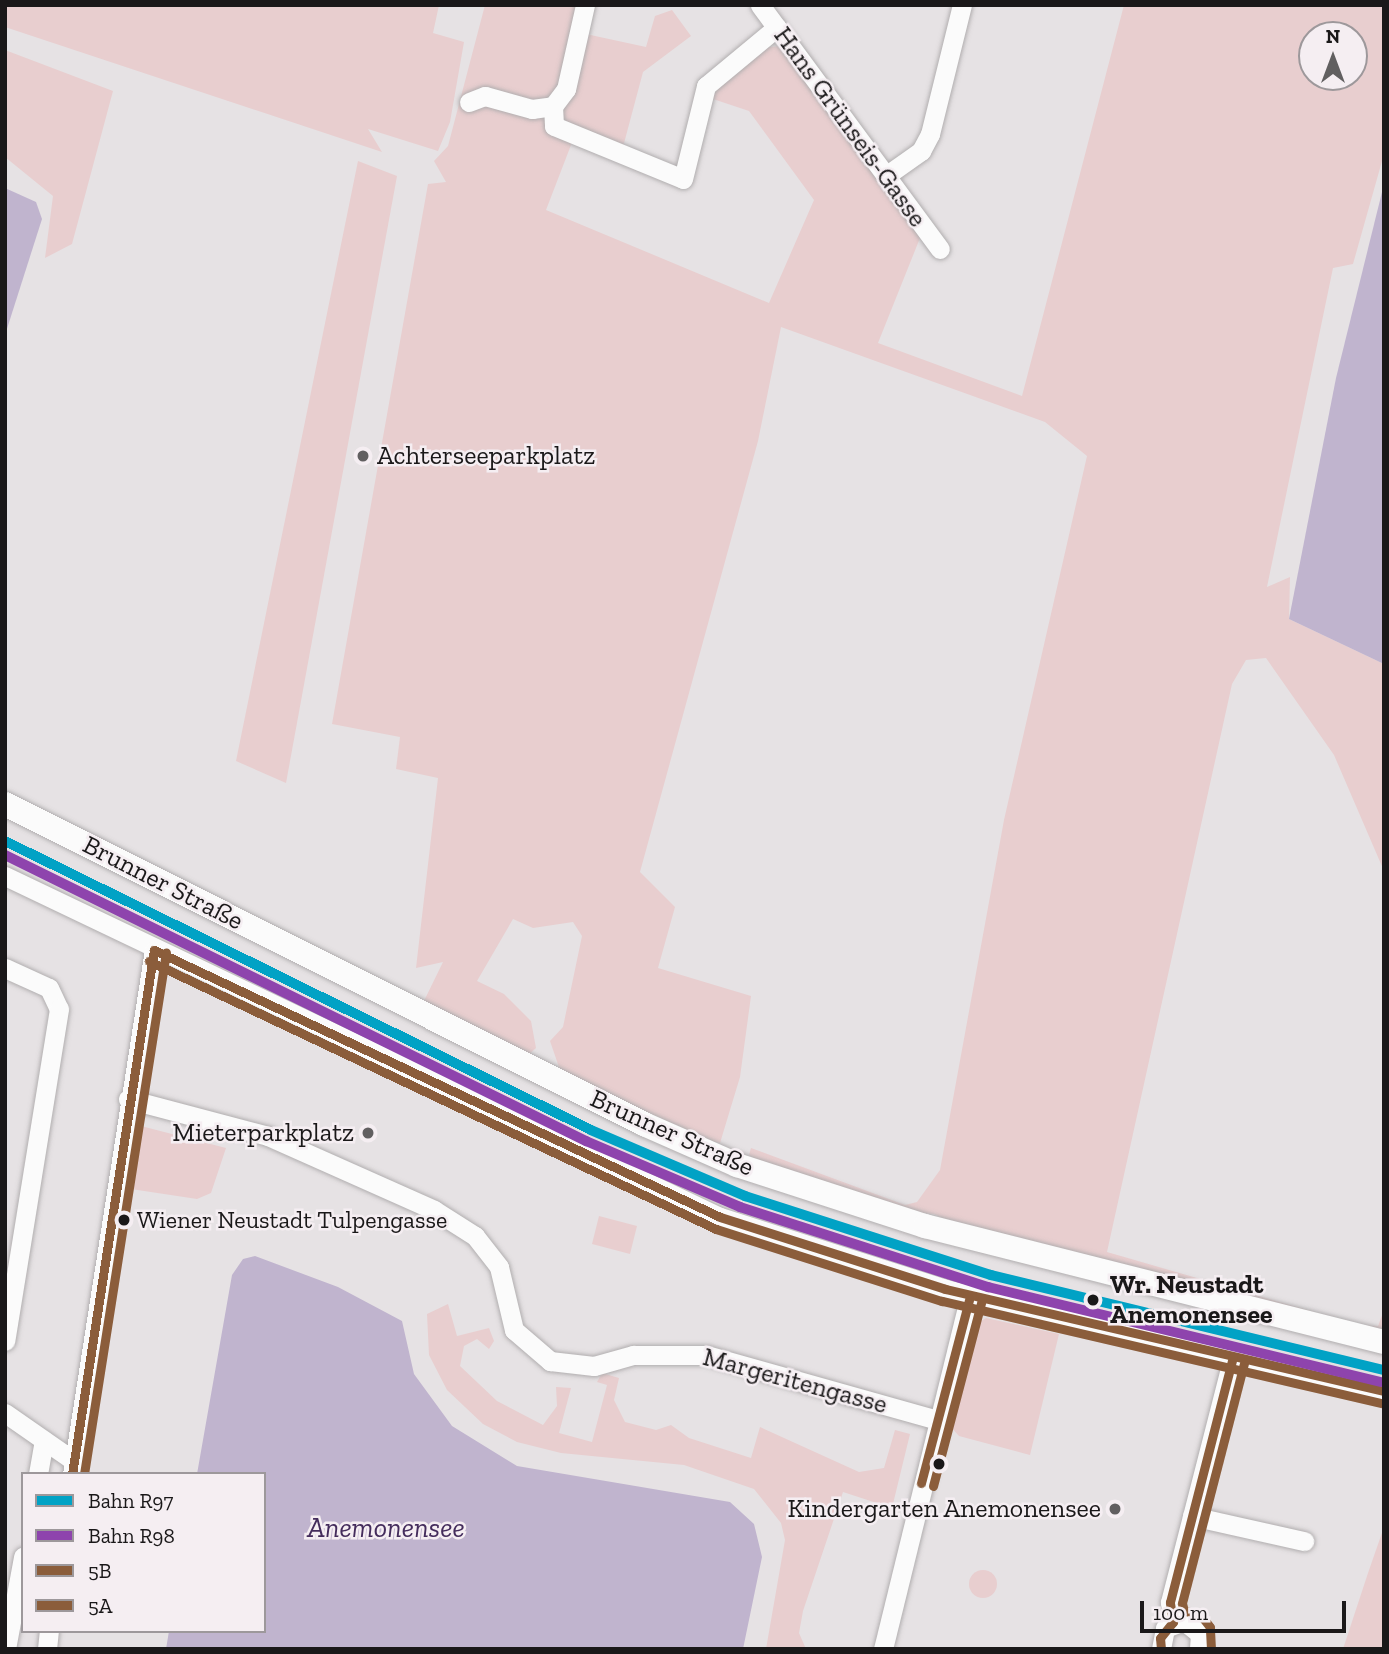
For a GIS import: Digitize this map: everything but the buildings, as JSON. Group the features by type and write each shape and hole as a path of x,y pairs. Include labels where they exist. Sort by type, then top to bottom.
{"main road":[{"name":"Brunner Straße","path":"5,804 644,1124 737,1164 925,1226 1384,1342"}],"street":[{"path":"585,5 566,89 553,106 554,126 683,179 706,86 777,27"},
{"name":"Hans Grünseis-Gasse","path":"760,5 940,250"},
{"path":"887,175 920,151 930,134 962,5"},
{"path":"469,102 485,96 533,109 553,106"},
{"path":"5,876 155,950 720,1217 970,1296 1384,1391"},
{"path":"73,1467 128,1099 155,950"},
{"path":"5,968 49,988 59,1009 5,1341"},
{"name":"Margeritengasse","path":"128,1099 268,1136 434,1210 475,1236 499,1267 514,1330 550,1361 594,1366 633,1355 706,1355 938,1420"},
{"path":"883,1649 970,1296"},
{"path":"1161,1649 1160,1638 1173,1622 1170,1602 1233,1357"},
{"path":"5,1413 44,1441 73,1467"},
{"path":"38,1472 44,1441"},
{"path":"1192,1516 1304,1541"},
{"path":"6,1649 21,1569"},
{"path":"1173,1622 1194,1625 1199,1649"}],"shaded area":[{"path":"5,5 439,5 433,33 464,42 450,122 438,151 368,129 382,152 5,27"},
{"path":"485,5 578,5 572,31 646,47 655,16 672,10 691,36 643,72 623,147 576,132 546,210 769,303 814,200 749,111 710,98 719,80 762,48 779,46 920,238 878,343 1022,396 1124,5 1384,5 1384,154 1353,264 1333,268 1267,587 1290,577 1289,619 1384,664 1384,871 1334,755 1266,658 1246,660 1232,684 1107,1252 1359,1325 1378,1326 1384,1310 1384,1335 960,1227 934,1214 899,1211 768,1169 749,1155 751,1148 905,1205 917,1202 940,1170 1004,820 1087,456 1045,422 781,327 758,441 640,872 675,907 658,968 751,996 740,1077 720,1143 688,1136 562,1076 550,1041 563,1027 582,936 573,922 533,928 513,919 477,981 504,994 531,1021 536,1048 528,1055 423,1003 443,962 416,968 438,778 396,769 400,737 332,724 428,184 446,182 434,161 448,146"},
{"path":"5,50 113,91 72,244 45,258 53,196 5,157"},
{"path":"358,161 397,176 286,783 236,761"},
{"path":"141,1126 226,1148 211,1193 197,1199 131,1189"},
{"path":"599,1216 637,1226 630,1254 592,1244"},
{"path":"448,1304 457,1336 489,1328 494,1341 489,1349 477,1339 464,1346 460,1366 497,1401 543,1425 557,1406 556,1387 571,1388 559,1433 592,1442 607,1385 597,1382 602,1373 619,1378 614,1400 625,1422 656,1430 671,1425 689,1438 751,1458 760,1427 859,1472 884,1468 895,1430 910,1434 892,1508 843,1492 803,1611 799,1633 806,1649 766,1649 785,1540 781,1523 754,1489 684,1465 561,1453 517,1442 483,1424 447,1390 429,1355 427,1314"},
{"path":"986,1318 1059,1334 1030,1455 959,1436 950,1426 978,1323"},
{"path":"1384,1527 1384,1649 1343,1649 1368,1573"},
{"path":"983,1570 993,1574 997,1584 993,1594 983,1598 973,1594 969,1584 973,1574"}],"water":[{"path":"1384,184 1384,664 1289,619 1336,378"},
{"path":"5,188 36,202 42,219 5,335"},
{"name":"Anemonensee","path":"255,1256 338,1287 402,1321 414,1374 452,1426 517,1466 730,1502 754,1524 762,1557 743,1649 166,1649 169,1633 266,1633 266,1472 197,1472 232,1275 243,1259"}],"rail line":[{"name":"R97","path":"5,841 591,1130 745,1196 991,1275 1384,1370"},
{"name":"R98","path":"5,855 586,1141 740,1207 988,1287 1381,1382"}],"transit line":[{"name":"5B","path":"154,950 720,1217 945,1289 1384,1391"},
{"name":"5B","path":"72,1472 154,950"},
{"name":"5A","path":"84,1472 166,952"},
{"name":"5A","path":"149,961 716,1229 942,1301 1381,1403"},
{"name":"5B","path":"921,1483 970,1296"},
{"name":"5A","path":"933,1486 982,1299"},
{"name":"5B","path":"1161,1649 1160,1638 1173,1622 1170,1602 1233,1357"},
{"name":"5A","path":"1211,1649 1210,1627 1200,1614 1184,1611 1182,1603 1245,1360"}],"place":[{"name":"Achterseeparkplatz","path":"363,456"},
{"name":"Mieterparkplatz","path":"368,1133"},
{"name":"Wiener Neustadt Tulpengasse","path":"124,1220"},
{"name":"Wr. Neustadt Anemonensee","path":"1093,1300"},
{"name":"Kindergarten Anemonensee","path":"1115,1509"}]}
